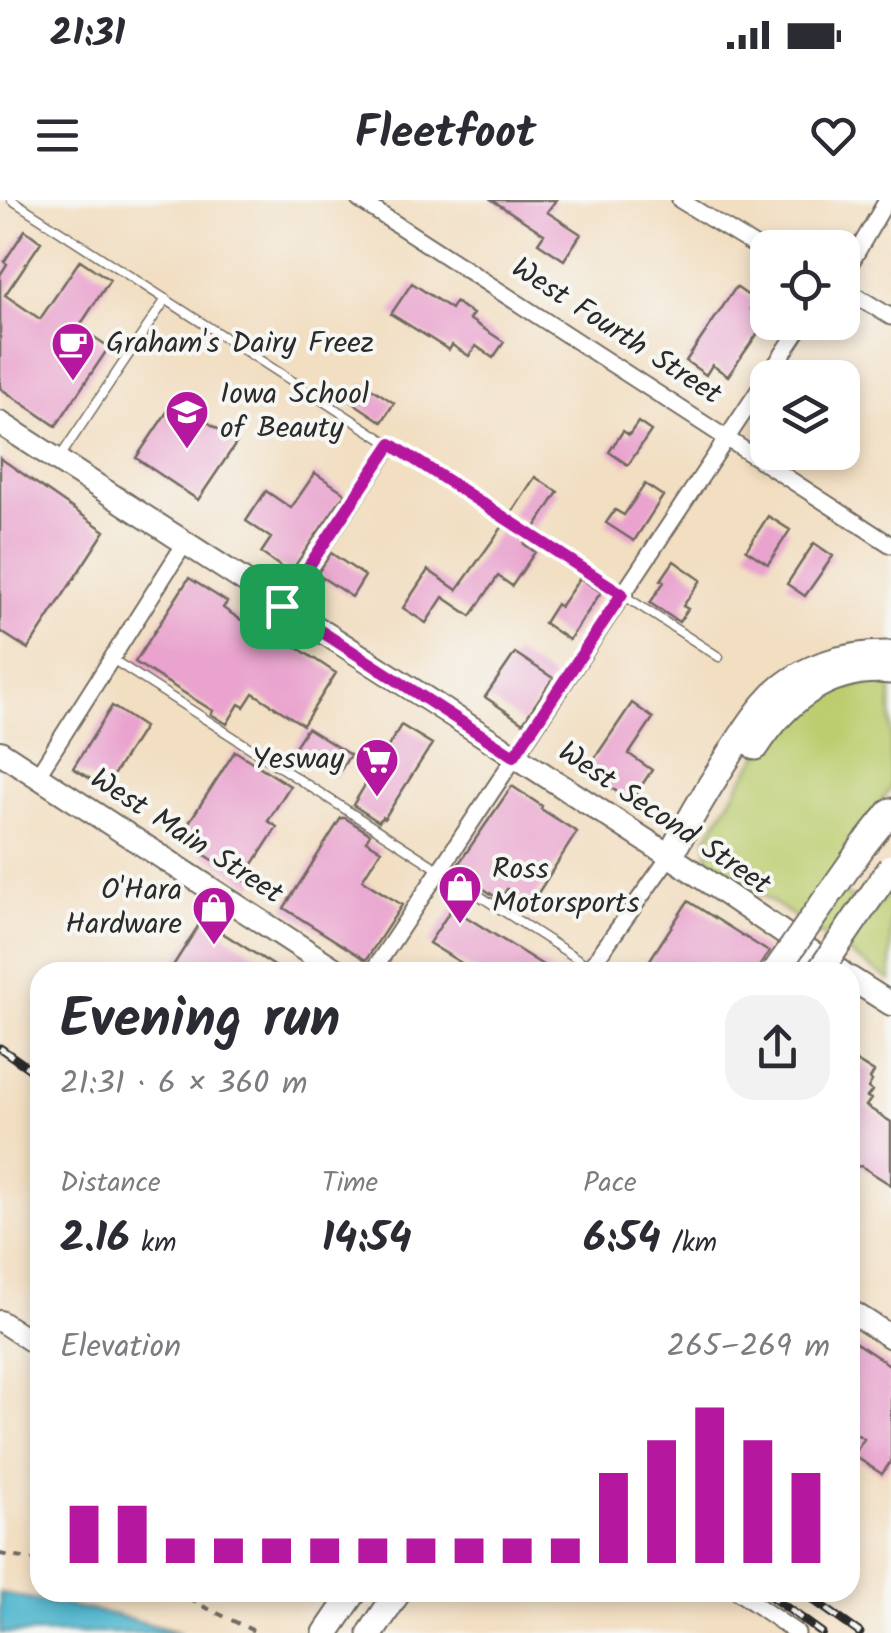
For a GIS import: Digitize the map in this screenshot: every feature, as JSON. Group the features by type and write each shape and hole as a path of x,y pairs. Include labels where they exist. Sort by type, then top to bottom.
{"highway":[{"path":"670,856 693,813 766,702 800,675 822,664 842,658 891,654"},
{"path":"670,856 715,808 770,724 793,702 825,682 854,672 891,671"},
{"path":"782,962 891,811"},
{"path":"813,962 891,866"},
{"path":"326,1633 347,1602"},
{"path":"371,1633 391,1602"}],"main road":[{"name":"West Second Street","path":"0,423 670,856 805,962"},
{"name":"West Main Street","path":"0,752 324,962"},
{"path":"860,984 891,1004"},
{"path":"860,1317 891,1337"}],"street":[{"name":"West Fourth Street","path":"360,200 891,546"},
{"path":"680,200 750,243"},
{"path":"860,246 887,200"},
{"path":"860,298 891,317"},
{"path":"378,962 792,340"},
{"path":"282,606 391,444"},
{"path":"37,776 185,543"},
{"path":"598,962 670,856"},
{"path":"0,1321 30,1340"},
{"path":"752,1602 796,1633"}],"lane":[{"path":"12,200 719,657"},
{"path":"58,460 166,299"},
{"path":"112,659 578,962"}],"path":[{"path":"0,1554 30,1559"},
{"path":"194,1602 258,1633"}],"green space":[{"path":"881,681 891,683 891,787 829,884 874,911 891,888 891,981 708,859 707,837 751,766 791,718 823,695"}],"water":[{"path":"0,1593 30,1599 30,1602 116,1615 181,1633 0,1633"}],"building":[{"path":"492,200 556,200 547,212 581,234 564,260 538,243 544,234"},
{"path":"25,230 41,242 5,295 40,319 80,260 110,280 79,327 109,347 56,426 0,388 0,275"},
{"path":"412,283 451,309 455,302 473,314 469,319 504,342 493,358 476,346 469,356 452,345 449,350 391,314"},
{"path":"736,287 750,297 750,340 753,340 728,376 712,365 706,375 686,361"},
{"path":"364,383 394,403 382,422 352,402"},
{"name":"Iowa School of Beauty","path":"175,400 237,442 198,500 136,458"},
{"path":"638,422 651,431 628,465 609,452 623,431 629,435"},
{"path":"0,458 105,531 28,649 0,631"},
{"path":"315,473 345,493 290,573 261,553 271,538 246,521 266,491 291,508"},
{"path":"535,477 558,492 534,529 511,514"},
{"path":"645,484 663,496 634,541 606,523 615,510 624,515"},
{"path":"768,516 790,530 768,564 746,550"},
{"path":"503,526 535,552 512,586 498,576 471,616 443,597 426,623 403,608 428,570 457,590"},
{"path":"814,543 833,556 805,596 787,584"},
{"path":"331,553 365,576 352,597 317,574"},
{"path":"674,561 701,580 683,606 688,609 679,622 650,603"},
{"path":"189,578 227,602 223,608 262,634 266,627 336,673 303,725 253,693 244,707 239,704 227,724 135,662"},
{"path":"580,578 601,592 569,640 544,623"},
{"path":"515,653 553,678 523,723 485,697"},
{"path":"632,703 653,718 629,754 652,770 631,801 586,771"},
{"path":"112,706 144,727 105,788 73,768"},
{"path":"401,725 432,744 379,822 353,805"},
{"path":"307,728 350,755 337,776 294,748"},
{"path":"235,751 290,786 268,821 277,827 251,867 261,873 253,886 179,838"},
{"path":"512,786 577,832 531,904 507,889 500,900 455,869"},
{"path":"341,818 370,834 366,841 381,850 362,880 402,905 366,960 284,908"},
{"path":"688,901 769,952 762,962 648,962"},
{"name":"Ross Motorsports","path":"452,908 538,962 460,962 429,943"},
{"name":"O'Hara Hardware","path":"202,920 268,962 175,962"},
{"path":"860,1063 874,1072 868,1088 872,1091 867,1097 871,1099 866,1106 891,1122 891,1185 861,1166"},
{"path":"860,1346 891,1366 891,1461 882,1474 860,1460 864,1439 860,1436"}],"railway":[{"path":"0,1048 30,1069"},
{"path":"779,1602 822,1633"},
{"path":"816,1602 860,1633"}],"place":[{"name":"Graham's Dairy Freez","path":"73,382"},
{"name":"Iowa School of Beauty","path":"187,450"},
{"name":"Yesway","path":"377,798"},
{"name":"Ross Motorsports","path":"460,925"},
{"name":"O'Hara Hardware","path":"214,946"}],"route":[{"path":"391,444 622,594 514,756 282,606 391,444"}]}
